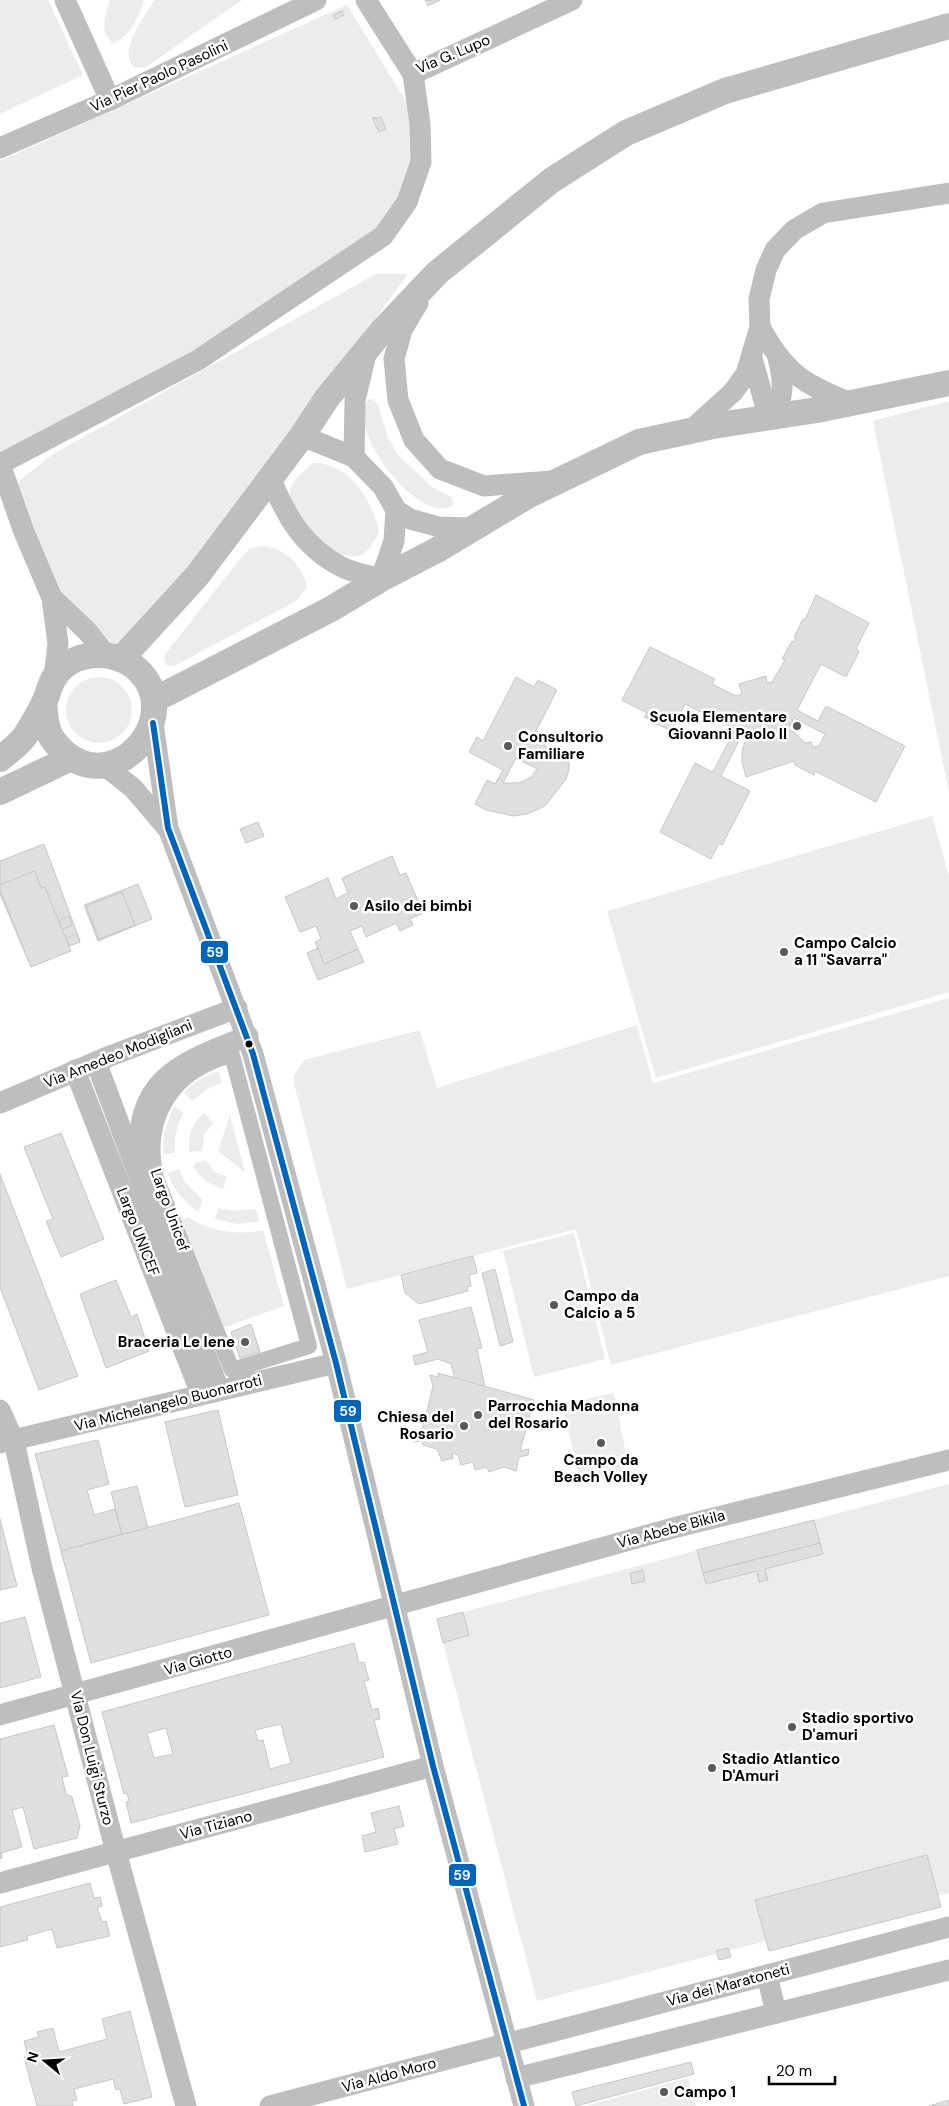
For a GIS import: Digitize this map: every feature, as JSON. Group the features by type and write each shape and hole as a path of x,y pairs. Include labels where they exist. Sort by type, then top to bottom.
{"street":[{"path":"65,0 110,100"},
{"name":"Via Pier Paolo Pasolini","path":"0,148 110,100 316,0"},
{"name":"Via G. Lupo","path":"366,0 412,74 572,0"},
{"path":"54,678 73,661 86,656 113,657 197,576 302,436 327,398 436,273 552,180 626,134 725,91 941,28"},
{"path":"0,759 24,738 44,702 54,678 58,644 52,598 24,532 0,464 198,360 383,236 407,202 421,162 420,124 412,74"},
{"path":"690,431 733,392 746,374 760,327 759,299 766,270 775,250 794,230 823,213 949,193"},
{"path":"436,273 402,330 394,359 398,400 414,440 440,468 484,486 557,481"},
{"path":"760,327 778,358 806,382 851,403"},
{"path":"354,458 354,400 367,350"},
{"path":"752,358 764,401 774,417"},
{"path":"774,417 781,402 783,387 778,358"},
{"path":"44,702 48,730 56,745 71,758 88,764 104,765 125,759 142,744 153,712 380,579 437,550 472,528 557,481 639,442 949,383"},
{"path":"302,436 354,458 383,487 396,510 410,519 439,527 472,528"},
{"path":"270,478 293,526 312,546 340,567 380,579"},
{"path":"380,579 394,541 396,510"},
{"path":"52,598 113,657 137,669 146,682 153,712 168,828 248,1036 336,1363 433,1766 524,2106"},
{"path":"0,792 71,758"},
{"path":"104,765 133,788 168,828"},
{"name":"Via Amedeo Modigliani","path":"0,1103 75,1070 237,1008"},
{"name":"Largo UNICEF","path":"142,1185 139,1124 147,1099 165,1077 210,1050 248,1036"},
{"name":"Largo Unicef","path":"232,1055 277,1226 309,1346 232,1370 156,1178 152,1149 157,1120 170,1093 191,1072 217,1058 232,1055"},
{"name":"Largo UNICEF","path":"96,1062 142,1185 210,1392"},
{"name":"Largo UNICEF","path":"75,1070 210,1392"},
{"name":"Via Michelangelo Buonarroti","path":"7,1442 336,1363"},
{"name":"Via Don Luigi Sturzo","path":"0,1410 116,1852 186,2106"},
{"name":"Via Abebe Bikila","path":"395,1604 673,1528 949,1460"},
{"name":"Via Giotto","path":"0,1715 76,1696 395,1604"},
{"name":"Via Tiziano","path":"0,1883 433,1766"},
{"name":"Via dei Maratoneti","path":"507,2044 949,1927"},
{"path":"516,2078 949,1970"},
{"path":"767,1975 776,2013"},
{"name":"Via Aldo Moro","path":"270,2106 507,2044"}],"shaded area":[{"path":"0,0 48,0 83,75 0,114"},
{"path":"110,0 144,0 140,12 129,31 114,43 106,35 104,23"},
{"path":"154,0 242,0 146,67 134,67 130,60 130,43"},
{"path":"347,5 420,124 421,162 383,236 198,360 0,464 0,161"},
{"path":"376,274 408,274 150,626 121,659 52,598 24,532 19,481 53,454"},
{"path":"369,399 373,399 378,405 388,438 398,455 432,487 451,497 454,504 441,509 425,503 408,491 391,474 367,433 364,414"},
{"path":"949,401 949,793 873,421"},
{"path":"313,463 326,464 338,469 348,476 365,496 376,520 379,532 371,547 363,554 357,556 346,555 330,548 306,525 293,505 290,489 297,478"},
{"path":"262,546 270,547 285,554 301,571 307,587 296,601 174,666 166,665 164,657 170,648 241,558 249,549"},
{"path":"99,677 111,680 122,687 129,698 132,710 129,722 122,733 111,740 99,743 87,740 76,733 69,722 66,710 69,698 76,687 87,680"},
{"name":"Campo Calcio a 11 \"Savarra\"","path":"932,816 949,876 949,992 656,1078 607,911"},
{"path":"949,998 949,1276 611,1365 576,1229 347,1289 294,1084 294,1075 304,1060 420,1030 437,1088 637,1025 653,1083"},
{"path":"218,1071 222,1083 207,1089 192,1101 184,1092 198,1080"},
{"path":"174,1106 184,1113 176,1132 175,1153 163,1154 164,1132"},
{"path":"204,1113 213,1123 204,1134 202,1151 189,1152 191,1131 196,1121"},
{"path":"230,1115 245,1172 218,1151"},
{"path":"205,1160 215,1172 227,1177 223,1189 205,1180 195,1169 193,1164"},
{"path":"179,1169 184,1181 203,1200 198,1211 180,1195 167,1173"},
{"path":"218,1208 234,1211 256,1209 259,1221 237,1224 215,1219"},
{"path":"188,1217 204,1226 224,1231 254,1232 263,1230 284,1306 220,1329 180,1221"},
{"name":"Campo da Calcio a 5","path":"574,1233 605,1359 534,1377 503,1251"},
{"path":"614,1393 630,1474 581,1485 562,1404"},
{"name":"Stadio Atlantico D'Amuri","path":"949,1484 949,1893 537,2001 437,1619"},
{"name":"Campo 1","path":"688,2078 696,2106 586,2106"}],"building":[{"path":"425,0 440,0 428,6"},
{"path":"342,11 344,15 335,19 333,15"},
{"path":"375,117 375,119 381,117 386,129 379,132 372,118"},
{"name":"Scuola Elementare Giovanni Paolo II","path":"816,595 869,623 856,649 859,651 857,656 846,677 821,664 797,710 818,721 826,706 905,746 876,802 815,771 814,775 795,765 794,761 746,777 742,762 742,751 747,736 743,733 721,776 750,791 722,845 719,843 711,859 660,832 695,763 713,772 735,729 685,704 671,731 644,717 647,713 622,700 650,647 715,679 712,684 736,696 742,694 739,684 766,676 767,683 772,682 785,660 782,659 792,641 794,642 796,638 794,637 803,619 805,620","holes":["794,718 825,734 819,746 813,747 811,742 805,743 788,729"]},
{"name":"Consultorio Familiare","path":"516,677 534,687 538,680 557,690 536,731 540,733 548,753 569,753 569,770 566,779 545,806 527,814 514,816 486,810 475,804 487,780 495,784 503,770 469,752 477,737 483,741","holes":["516,758 537,769 531,777 518,783 503,783"]},
{"path":"258,822 264,836 246,843 240,829"},
{"path":"44,844 80,941 29,962 0,894 0,861"},
{"name":"Asilo dei bimbi","path":"392,856 400,875 406,873 423,913 410,919 413,925 400,931 396,923 366,937 362,926 350,931 358,949 324,964 315,942 321,939 316,926 300,932 285,897 328,878 336,899 348,893 342,878"},
{"path":"35,871 41,888 45,887 71,951 31,967 0,890 0,885"},
{"path":"138,884 152,919 98,941 84,905"},
{"path":"122,892 135,925 99,939 86,906"},
{"path":"69,916 72,925 62,929 59,921"},
{"path":"77,934 80,942 69,946 66,938"},
{"path":"318,948 324,964 358,949 364,962 318,980 307,953"},
{"path":"61,1133 104,1239 61,1257 46,1221 53,1219 24,1147"},
{"path":"0,1174 78,1376 39,1390 0,1287"},
{"path":"473,1256 477,1273 469,1275 471,1286 467,1287 468,1291 419,1304 405,1293 401,1275"},
{"path":"495,1269 513,1342 500,1346 482,1273"},
{"path":"116,1280 131,1317 137,1314 149,1351 106,1368 80,1294"},
{"path":"471,1307 482,1348 477,1349 485,1387 455,1379 451,1364 438,1359 415,1365 413,1356 428,1352 419,1320"},
{"name":"Braceria Le Iene","path":"251,1324 260,1352 240,1358 231,1332"},
{"name":"Parrocchia Madonna del Rosario","path":"438,1373 534,1400 520,1451 529,1449 528,1455 519,1457 516,1471 504,1467 489,1472 487,1467 475,1470 473,1462 461,1465 458,1455 452,1453 453,1458 442,1461 437,1449 423,1445 422,1441 414,1442 412,1433 422,1431 433,1386 430,1375 438,1377"},
{"path":"218,1410 238,1495 185,1507 165,1422"},
{"path":"98,1440 109,1484 87,1490 94,1515 115,1509 122,1534 61,1551 35,1454"},
{"path":"137,1486 148,1528 122,1534 111,1492"},
{"path":"239,1503 269,1615 91,1663 61,1551"},
{"path":"0,1519 17,1586 0,1590"},
{"path":"814,1520 820,1543 703,1573 697,1550"},
{"path":"820,1543 823,1554 765,1569 768,1580 759,1582 757,1571 706,1584 703,1573"},
{"path":"643,1570 645,1581 632,1584 630,1573"},
{"path":"463,1612 469,1635 443,1643 437,1619"},
{"path":"25,1617 41,1677 0,1688 0,1623"},
{"path":"354,1643 359,1663 364,1662 369,1680 364,1681 372,1710 378,1708 380,1719 374,1720 384,1757 131,1823 126,1802 129,1801 127,1793 124,1794 102,1712","holes":["281,1724 291,1763 270,1769 263,1740 258,1741 255,1730","166,1728 173,1754 154,1758 147,1733"]},
{"path":"54,1725 68,1776 62,1777 66,1794 72,1797 80,1826 77,1838 34,1849 23,1807 12,1810 22,1847 1,1853 2,1858 0,1859 0,1739"},
{"path":"399,1806 404,1826 394,1829 398,1844 365,1852 362,1836 376,1832 371,1813"},
{"path":"927,1855 941,1907 769,1951 755,1900"},
{"path":"90,1883 94,1898 100,1897 102,1906 97,1907 102,1922 106,1921 110,1936 57,1948 52,1929 27,1936 28,1940 0,1947 0,1907"},
{"path":"728,1948 731,1957 719,1960 716,1951"},
{"path":"130,2011 152,2097 124,2104 120,2089 116,2090 113,2079 74,2089 77,2100 72,2101 73,2106 37,2106 24,2057 28,2056 24,2041 39,2037 37,2032 53,2028 59,2052 107,2039 102,2019"},
{"path":"691,2062 694,2074 576,2106 572,2092"},
{"path":"949,2100 949,2106 929,2106"}],"transit line":[{"name":"59","path":"153,723 168,828 253,1054 336,1363 433,1766 524,2106"}],"place":[{"name":"Scuola Elementare Giovanni Paolo II","path":"797,726"},
{"name":"Consultorio Familiare","path":"508,746"},
{"name":"Asilo dei bimbi","path":"354,906"},
{"name":"Campo Calcio a 11 \"Savarra\"","path":"784,952"},
{"name":"Campo da Calcio a 5","path":"554,1305"},
{"name":"Braceria Le Iene","path":"245,1342"},
{"name":"Parrocchia Madonna del Rosario","path":"478,1415"},
{"name":"Chiesa del Rosario","path":"464,1426"},
{"name":"Campo da Beach Volley","path":"601,1443"},
{"name":"Stadio sportivo D'amuri","path":"792,1727"},
{"name":"Stadio Atlantico D'Amuri","path":"712,1768"},
{"name":"Campo 1","path":"664,2092"}]}
